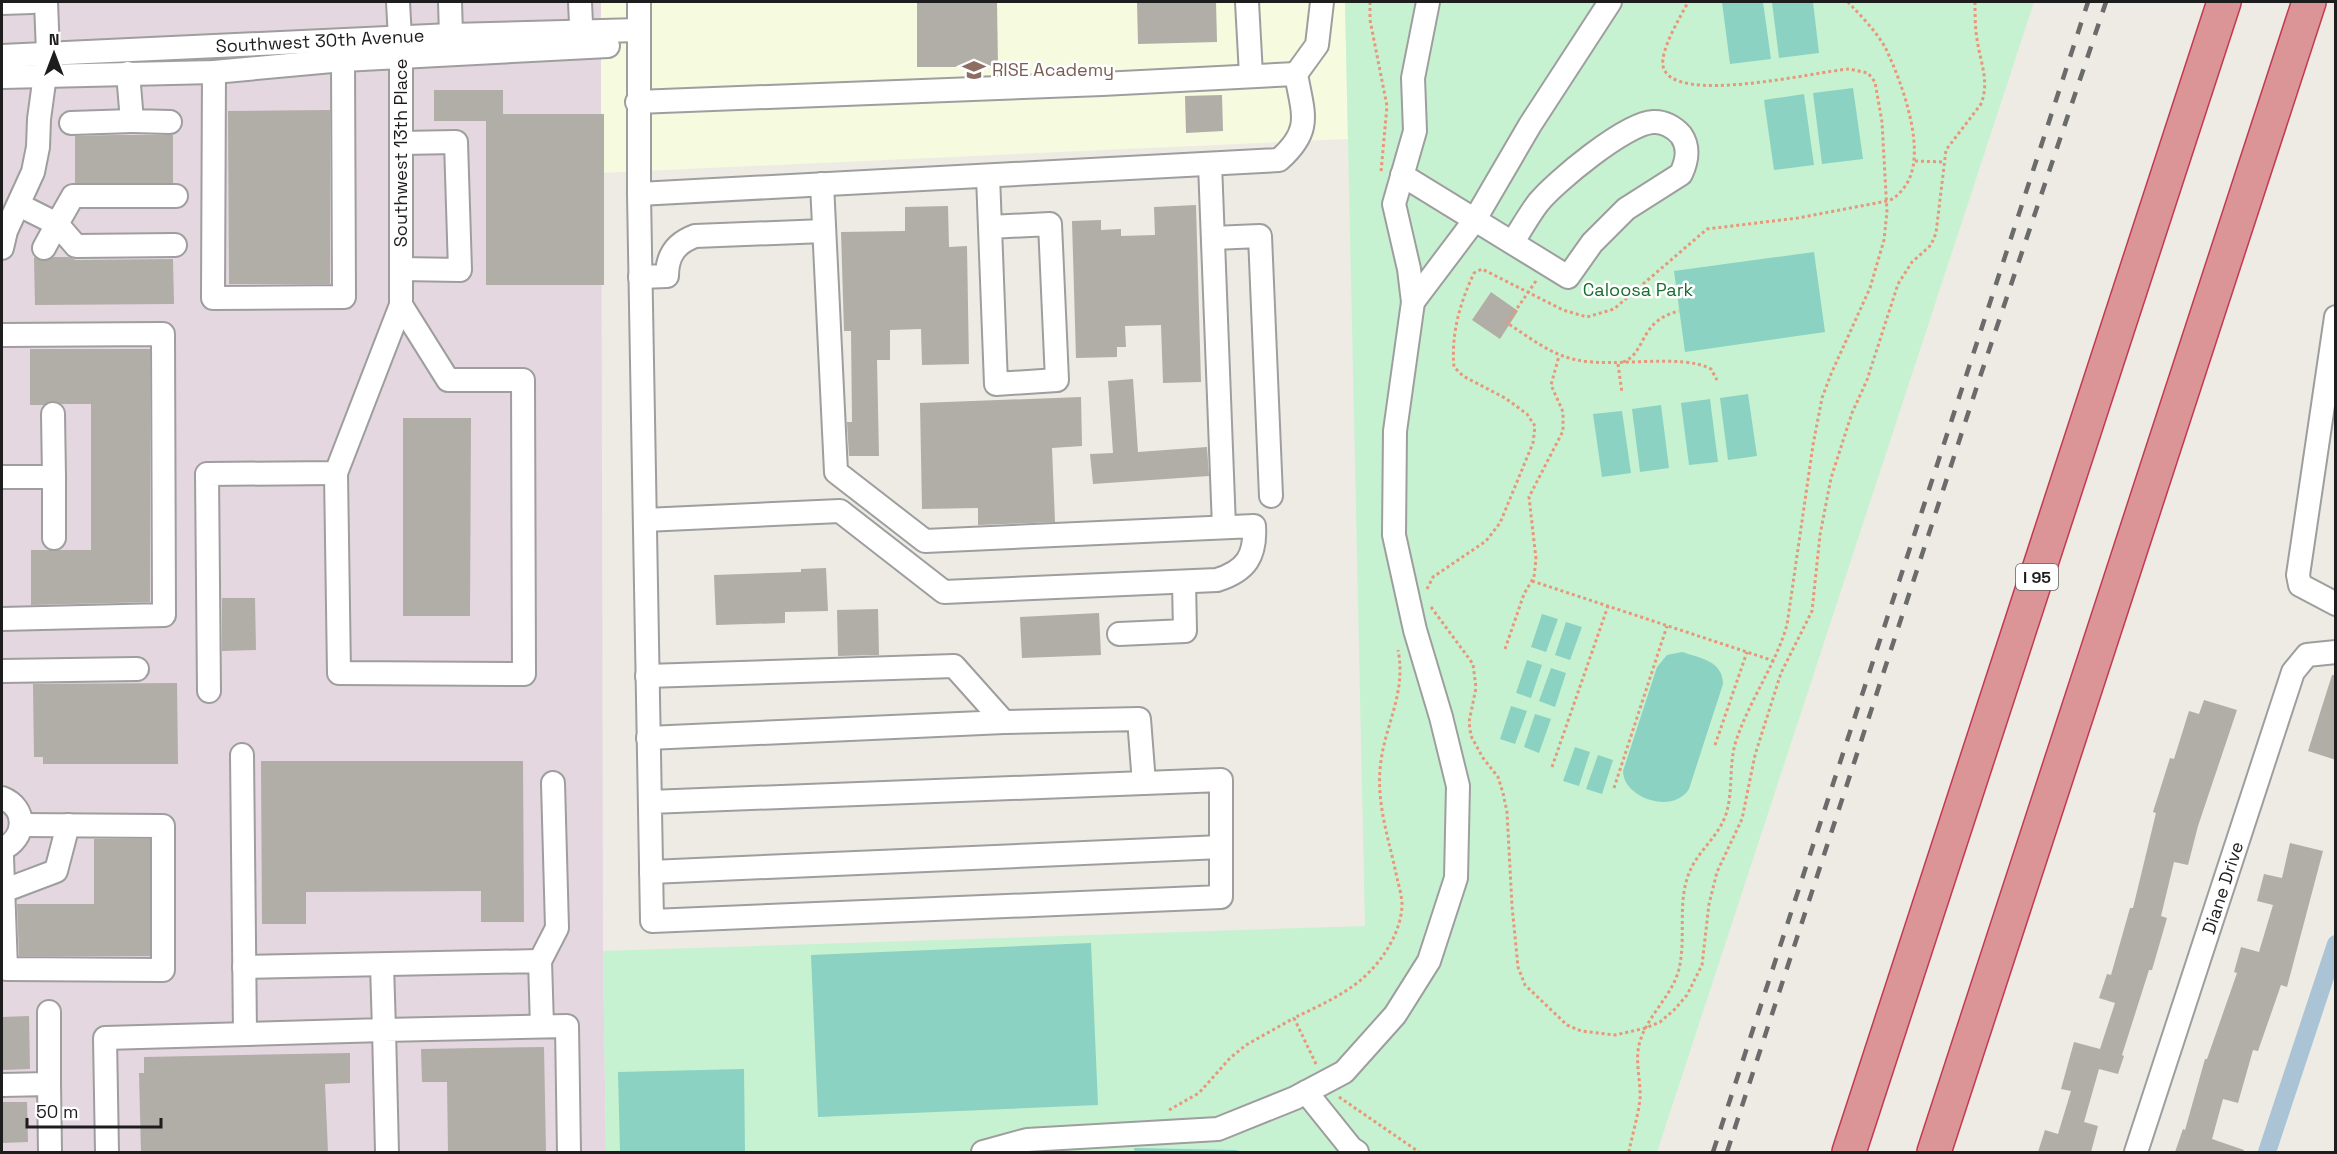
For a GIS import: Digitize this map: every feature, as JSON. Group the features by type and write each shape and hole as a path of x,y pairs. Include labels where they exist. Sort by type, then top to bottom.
{"highway":[{"name":"I 95","path":"1849,1152 2224,2"},
{"path":"1934,1152 2309,2"}],"street":[{"path":"2,3 32,2"},
{"path":"2,248 6,231 33,172 38,147 46,64 46,2"},
{"name":"Southwest 13th Place","path":"398,2 401,47 401,305"},
{"path":"450,2 451,35"},
{"path":"580,2 582,38"},
{"path":"639,2 637,102 652,921 1221,897 1221,780 650,802"},
{"path":"1247,2 1251,75"},
{"path":"639,194 1279,160 1294,147 1304,124 1296,74 1317,45 1322,2"},
{"path":"983,1152 1027,1140 1116,1144 1218,1129 1306,1092 1344,1072 1395,1015 1429,961 1456,878 1458,786 1442,717 1415,630 1394,536 1395,431 1413,302 1409,269 1394,204 1415,131 1413,78 1428,2"},
{"path":"1413,302 1474,221 1530,125 1610,2"},
{"name":"Southwest 30th Avenue","path":"2,56 128,74 214,72 343,60 451,35 638,38"},
{"name":"Southwest 30th Avenue","path":"2,77 46,64 582,38"},
{"path":"214,72 213,298 344,297 343,60"},
{"path":"128,74 132,121"},
{"path":"637,102 1296,74"},
{"path":"71,123 170,122"},
{"path":"1402,175 1568,277 1592,243 1626,209 1681,174 1687,154 1680,134 1663,123 1642,124 1591,154 1539,203 1513,242"},
{"path":"401,143 456,142 460,270 401,269"},
{"path":"1210,164 1224,527"},
{"path":"988,176 996,384 1057,381 1050,224 990,227"},
{"path":"645,520 840,511 944,592 1217,580 1231,576 1243,567 1251,555 1255,540 1254,526 925,541 836,472 822,184"},
{"path":"44,248 73,196 176,196"},
{"path":"19,205 57,224 76,246 175,245"},
{"path":"640,277 667,276 667,265 676,246 695,236 824,231"},
{"path":"1213,238 1260,236 1271,496"},
{"path":"401,305 448,380 523,380 524,674 339,673 336,473 401,305"},
{"path":"2336,317 2298,575 2300,585 2336,604"},
{"path":"2,335 163,334 164,592 164,615 2,619"},
{"path":"53,414 54,538"},
{"path":"209,691 207,474 336,473"},
{"path":"2,477 54,477"},
{"path":"1119,634 1185,631 1184,582"},
{"name":"Diane Drive","path":"2136,1152 2293,672 2307,655 2336,652"},
{"path":"647,676 954,666 1004,722"},
{"path":"2,671 137,669"},
{"path":"648,738 1004,722 1139,719 1144,783"},
{"path":"242,755 245,1034"},
{"path":"542,1026 540,961 557,928 553,783"},
{"path":"2,798 12,803 17,809 21,825 15,841 2,849"},
{"path":"2,856 6,969 163,970 164,826 21,825"},
{"path":"3,891 56,871 68,825"},
{"path":"651,872 1221,847"},
{"path":"244,967 540,961"},
{"path":"382,964 387,1152"},
{"path":"49,1012 50,1152"},
{"path":"107,1152 105,1038 567,1026 568,1152"},
{"path":"2,1085 49,1084"},
{"path":"1306,1092 1351,1148 1357,1152"}],"path":[{"path":"1629,1152 1640,1099 1639,1046 1646,1028 1675,982 1681,955 1682,906 1687,878 1699,853 1724,820 1728,809 1731,763 1737,740 1756,695 1774,661 1787,625 1822,398 1878,265 1884,240 1887,201 1882,122 1872,77 1862,70 1849,69 1737,85 1707,87 1684,83 1669,75 1663,66 1663,61 1666,48 1688,2"},
{"path":"1428,597 1427,589 1433,577 1486,541 1500,523 1533,443 1535,426 1527,414 1505,398 1463,376 1454,367 1453,339 1464,295 1474,273 1482,269 1563,310 1587,317 1614,309 1707,229 1798,218 1893,200 1904,189 1912,176 1915,161 1909,114 1899,80 1884,47 1848,2"},
{"path":"1429,604 1473,664 1476,688 1469,722 1471,736 1483,758 1498,777 1503,793 1507,812 1518,967 1525,985 1567,1025 1581,1031 1615,1035 1646,1028 1660,1022 1687,995 1702,965 1709,904 1717,872 1742,819 1755,755 1781,673 1812,611 1820,536 1831,478 1852,413 1867,381 1898,284 1912,262 1931,245 1936,233 1946,150 1981,104 1984,95 1984,68 1977,41 1975,2"},
{"path":"1915,161 1945,162"},
{"path":"1548,264 1507,323 1559,356 1594,363 1704,365 1715,374 1717,381"},
{"path":"1618,363 1633,356 1645,333 1656,321 1679,311"},
{"path":"1505,649 1524,594 1534,577 1536,559 1530,497 1561,437 1564,423 1562,407 1551,385 1559,356"},
{"path":"1618,363 1622,393"},
{"path":"1532,580 1774,661"},
{"path":"1552,767 1608,606"},
{"path":"1614,788 1667,626"},
{"path":"1715,745 1747,652"},
{"path":"1161,1112 1186,1102 1199,1093 1246,1045 1294,1018"},
{"path":"1336,1095 1419,1152"}],"shaded area":[{"path":"2,2 601,2 603,951 606,1152 2,1152"},
{"name":"RISE Academy","path":"601,2 1345,2 1348,139 601,173"},
{"path":"1722,2 1763,2 1771,59 1730,64"},
{"path":"1772,2 1813,2 1819,53 1779,58"},
{"path":"1853,88 1863,159 1822,164 1813,93"},
{"path":"1804,94 1814,165 1774,170 1764,100"},
{"path":"1814,252 1825,332 1685,352 1674,271"},
{"path":"1748,394 1757,456 1728,460 1720,398"},
{"path":"1710,399 1718,462 1689,465 1681,403"},
{"path":"1661,405 1669,468 1640,472 1632,409"},
{"path":"1622,411 1631,473 1602,477 1593,414"},
{"path":"1542,614 1558,619 1546,652 1531,647"},
{"path":"1566,622 1582,627 1570,660 1555,655"},
{"path":"1682,652 1715,665 1722,676 1723,684 1689,789 1682,797 1661,802 1650,800 1631,789 1625,781 1623,771 1657,667 1667,655"},
{"path":"1527,660 1542,665 1531,698 1516,693"},
{"path":"1551,668 1566,673 1555,707 1539,701"},
{"path":"1511,706 1527,711 1515,744 1500,739"},
{"path":"1535,714 1551,719 1539,753 1524,747"},
{"path":"1575,747 1590,752 1579,786 1563,781"},
{"path":"1598,755 1613,760 1602,794 1586,789"},
{"path":"1091,943 1098,1105 818,1117 811,955"},
{"path":"744,1069 745,1152 620,1152 618,1072"},
{"path":"1134,1148 1236,1150 1243,1152 1135,1152"}],"green space":[{"name":"Caloosa Park","path":"1345,2 2034,2 1657,1152 606,1152 603,951 1365,926"}],"building":[{"path":"917,2 997,2 998,67 917,67"},
{"path":"1137,2 1216,2 1217,42 1138,44"},
{"path":"434,90 503,90 503,114 604,114 604,285 486,285 486,121 434,121"},
{"path":"1222,95 1223,131 1186,133 1185,96"},
{"path":"330,110 330,284 229,284 228,111"},
{"path":"173,135 173,183 75,183 75,136"},
{"path":"1196,205 1201,382 1163,383 1161,325 1125,326 1126,347 1117,347 1117,357 1076,358 1072,221 1101,220 1101,230 1121,229 1121,236 1155,235 1154,207"},
{"path":"948,206 949,247 967,246 969,364 922,365 921,329 890,330 890,360 877,360 879,456 849,456 847,422 852,422 851,331 844,331 841,232 905,231 905,207"},
{"path":"34,257 44,261 54,257 68,257 76,260 173,259 174,304 35,305"},
{"path":"1491,292 1518,311 1500,339 1472,320"},
{"path":"30,349 150,349 150,602 31,605 31,550 91,550 91,404 62,404 53,401 44,405 30,405"},
{"path":"1133,379 1138,452 1207,447 1209,476 1093,484 1090,454 1113,453 1108,381"},
{"path":"1081,397 1082,446 1052,448 1055,522 978,525 978,508 922,509 920,403"},
{"path":"403,418 471,418 470,616 403,616"},
{"path":"826,568 828,611 785,612 785,623 716,625 714,575 801,572 801,569"},
{"path":"222,598 255,598 256,650 222,651"},
{"path":"878,609 879,655 838,656 837,610"},
{"path":"1099,613 1101,655 1022,658 1020,617"},
{"path":"2332,675 2336,675 2336,760 2308,751"},
{"path":"177,683 178,764 43,764 43,757 34,757 33,684"},
{"path":"2204,700 2237,710 2198,826 2188,865 2174,862 2161,916 2167,918 2152,970 2149,970 2122,1055 2124,1056 2118,1074 2099,1069 2084,1122 2098,1126 2091,1152 2038,1152 2045,1130 2058,1134 2071,1091 2061,1089 2074,1042 2100,1049 2115,1003 2099,998 2107,974 2111,975 2130,908 2133,908 2156,813 2153,812 2170,758 2174,759 2189,711 2199,714"},
{"path":"261,761 523,761 524,922 481,922 481,891 306,892 306,924 262,924"},
{"path":"94,839 150,839 150,956 19,956 17,904 94,904"},
{"path":"2290,843 2323,851 2287,987 2281,985 2258,1051 2253,1050 2238,1103 2223,1099 2212,1139 2244,1150 2244,1152 2175,1152 2183,1129 2185,1130 2205,1059 2207,1059 2237,973 2234,972 2241,947 2259,952 2273,905 2257,901 2264,874 2282,878"},
{"path":"29,1016 30,1069 2,1070 2,1017"},
{"path":"544,1047 546,1152 448,1152 447,1082 422,1082 421,1049"},
{"path":"350,1053 350,1083 325,1084 328,1152 141,1152 139,1073 144,1073 144,1057"},
{"path":"2,1102 27,1102 28,1142 2,1143"}],"waterway":[{"path":"2267,1152 2336,944"}],"railway":[{"path":"1713,1152 2088,2"},
{"path":"1727,1152 1979,380 2106,2"}],"place":[{"name":"RISE Academy","path":"974,70"}]}
